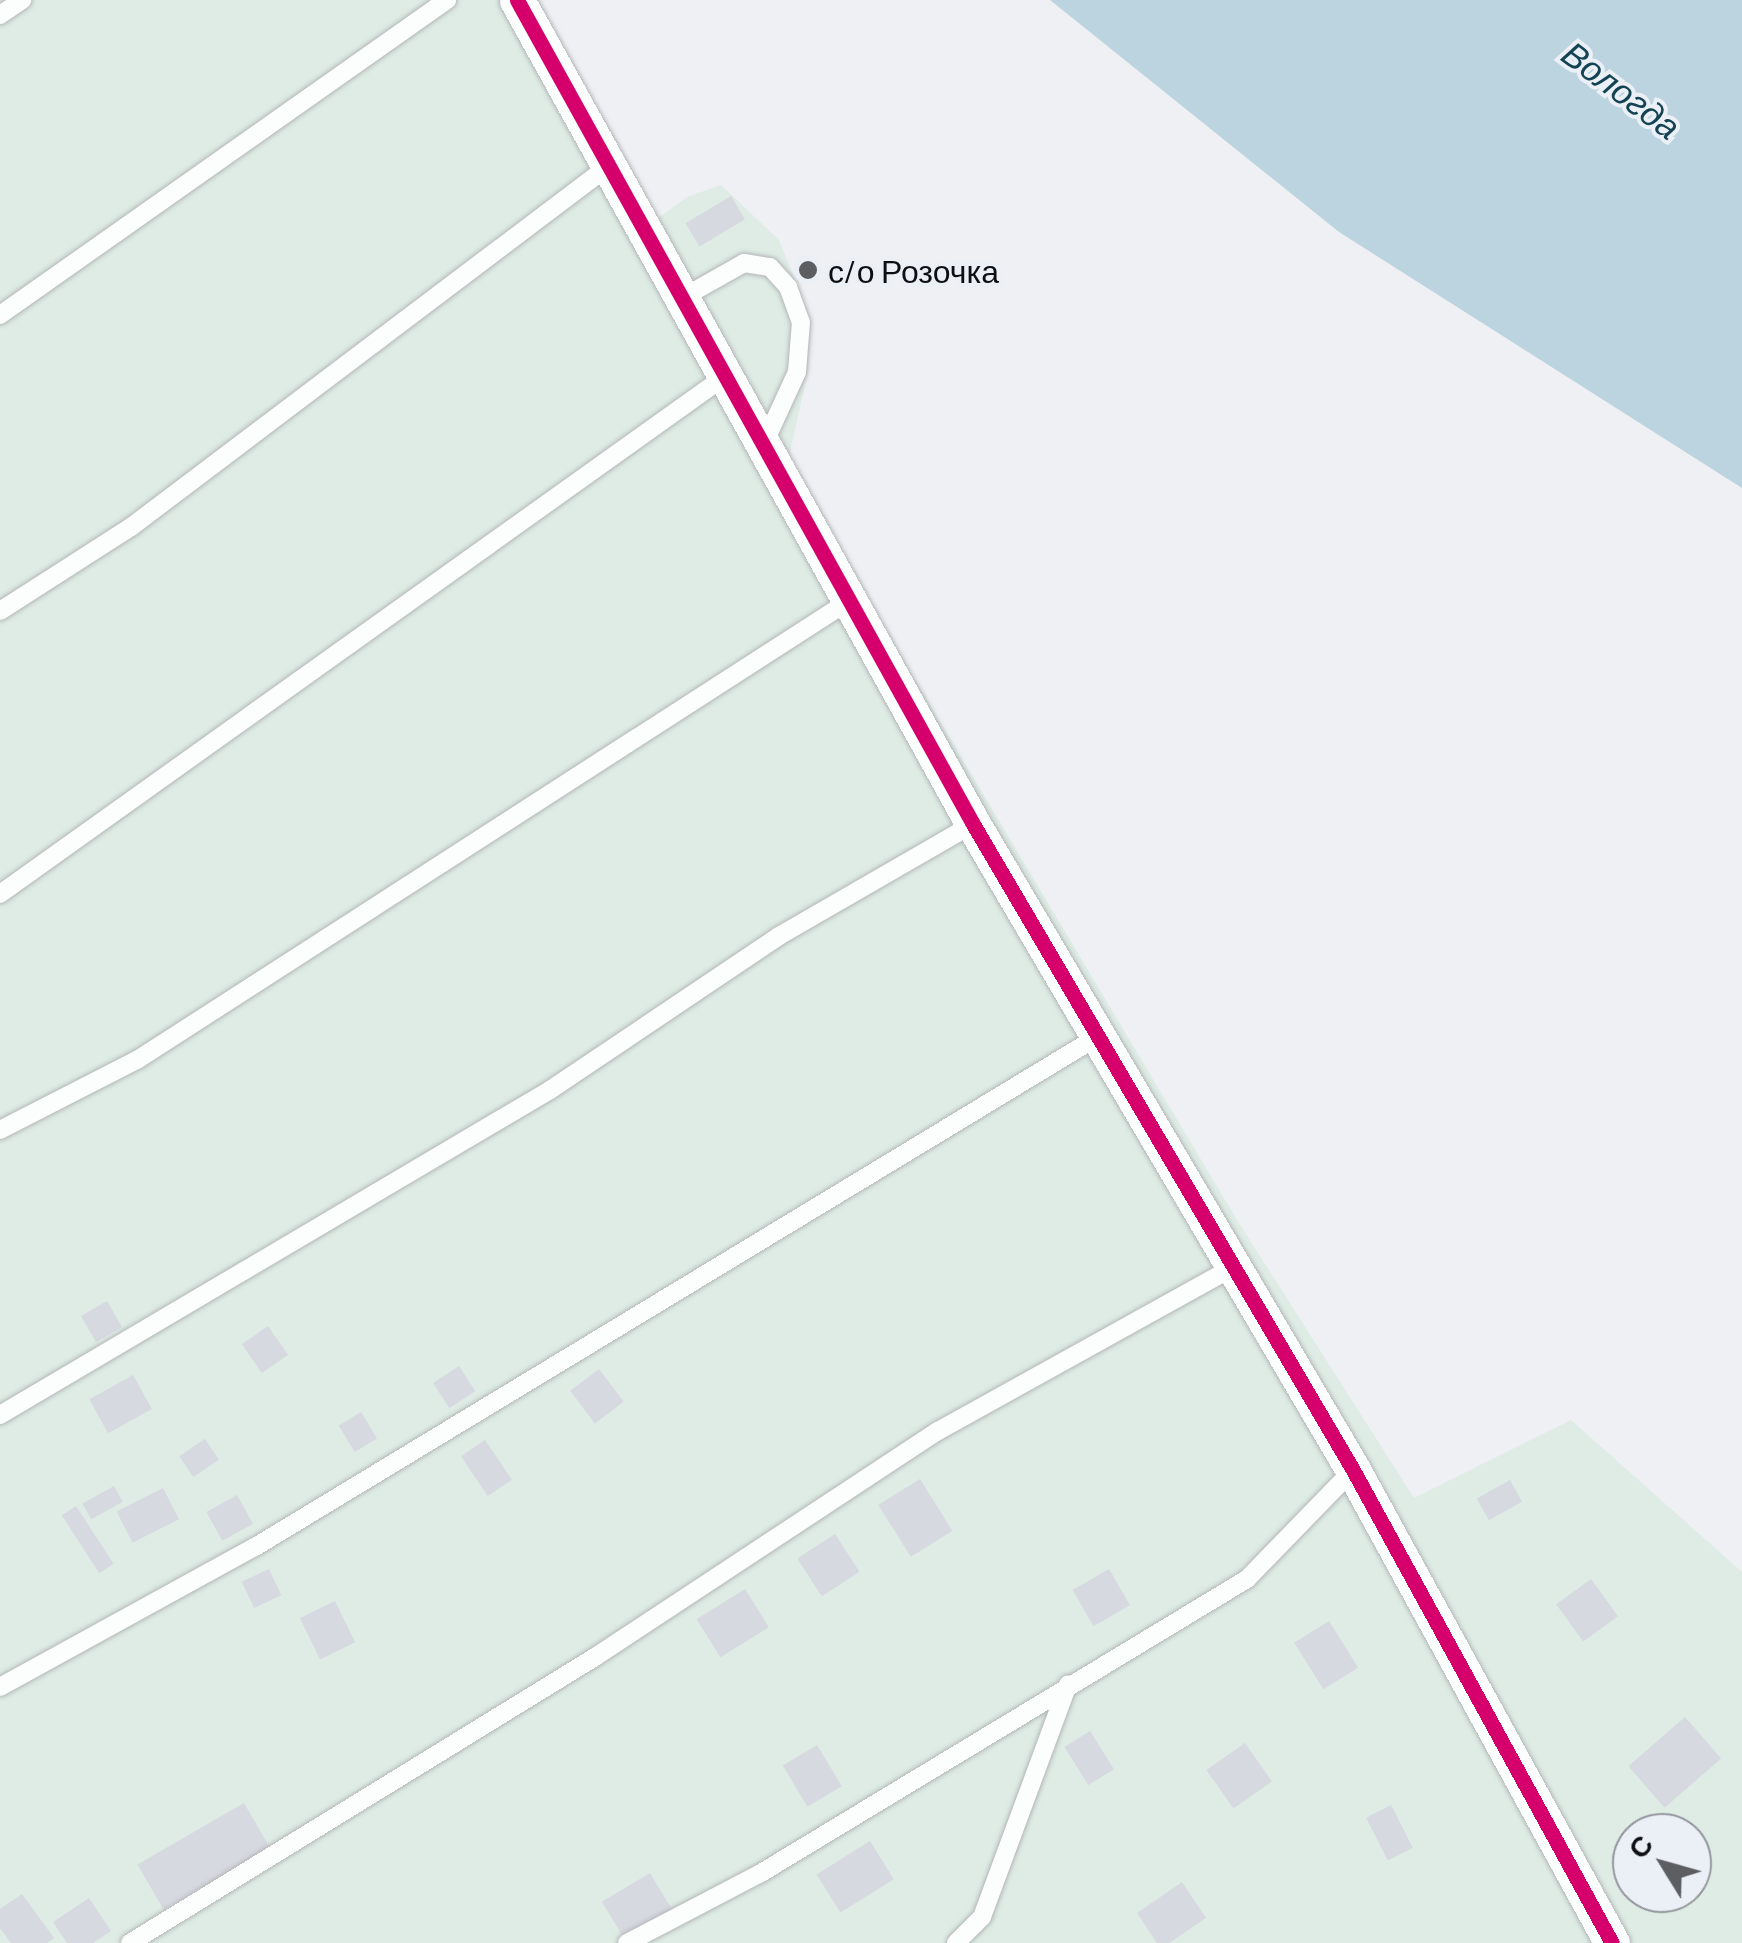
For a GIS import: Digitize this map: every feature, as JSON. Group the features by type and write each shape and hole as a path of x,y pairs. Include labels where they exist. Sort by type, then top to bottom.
{"street":[{"path":"517,0 973,824 1352,1470 1612,1943"}],"lane":[{"path":"0,15 22,0"},
{"path":"0,315 447,0"},
{"path":"0,611 131,527 610,165"},
{"path":"682,298 744,263 770,268 788,288 800,322 797,372 763,447"},
{"path":"0,894 724,377"},
{"path":"0,1130 136,1060 849,601"},
{"path":"0,1415 550,1090 779,936 973,824"},
{"path":"0,1687 272,1538 1098,1037"},
{"path":"130,1943 596,1657 938,1430 1232,1268"},
{"path":"627,1943 761,1873 1247,1579 1352,1470"},
{"path":"956,1943 989,1900 1068,1684"}],"shaded area":[{"path":"0,0 536,0 657,219 687,197 721,185 779,240 811,319 808,372 787,465 1237,1220 1414,1498 1571,1420 1742,1572 1742,1943 0,1943"}],"water":[{"name":"Вологда","path":"1050,0 1742,0 1742,488 1339,232"}],"building":[{"path":"731,196 745,219 699,246 686,223"},
{"path":"107,1301 122,1327 96,1342 81,1316"},
{"path":"268,1326 288,1355 262,1373 242,1344"},
{"path":"459,1366 475,1391 449,1408 433,1383"},
{"path":"599,1369 624,1402 595,1423 570,1391"},
{"path":"133,1375 152,1409 108,1433 89,1399"},
{"path":"361,1412 377,1439 355,1452 339,1425"},
{"path":"205,1439 219,1460 193,1477 179,1456"},
{"path":"485,1440 512,1480 488,1496 461,1456"},
{"path":"920,1479 952,1531 911,1557 878,1505"},
{"path":"1510,1480 1522,1502 1489,1520 1477,1498"},
{"path":"114,1486 123,1502 91,1519 83,1503"},
{"path":"163,1488 179,1519 133,1543 117,1512"},
{"path":"237,1495 253,1524 222,1541 206,1512"},
{"path":"76,1506 114,1564 99,1573 62,1515"},
{"path":"835,1534 860,1572 822,1596 797,1559"},
{"path":"269,1569 281,1595 254,1608 242,1582"},
{"path":"1109,1569 1130,1605 1094,1626 1073,1590"},
{"path":"1591,1579 1618,1616 1583,1641 1556,1604"},
{"path":"745,1589 769,1627 721,1657 697,1619"},
{"path":"335,1601 355,1642 320,1659 300,1618"},
{"path":"1329,1621 1358,1668 1323,1689 1294,1643"},
{"path":"1685,1717 1721,1759 1664,1808 1628,1766"},
{"path":"1090,1731 1114,1769 1088,1785 1065,1747"},
{"path":"1245,1743 1272,1782 1233,1808 1206,1770"},
{"path":"817,1745 842,1786 807,1807 783,1766"},
{"path":"244,1803 270,1848 163,1910 137,1864"},
{"path":"1391,1805 1413,1848 1388,1860 1366,1818"},
{"path":"870,1841 894,1879 840,1913 817,1874"},
{"path":"650,1873 672,1910 624,1939 602,1902"},
{"path":"1182,1882 1206,1918 1169,1943 1157,1943 1137,1913"},
{"path":"22,1894 54,1938 47,1943 11,1943 0,1928 0,1909"},
{"path":"89,1898 111,1931 93,1943 67,1943 53,1922"}],"cycle path":[{"path":"517,0 973,824 1353,1470 1612,1943"}],"place":[{"name":"с/о Розочка","path":"808,270"}]}
